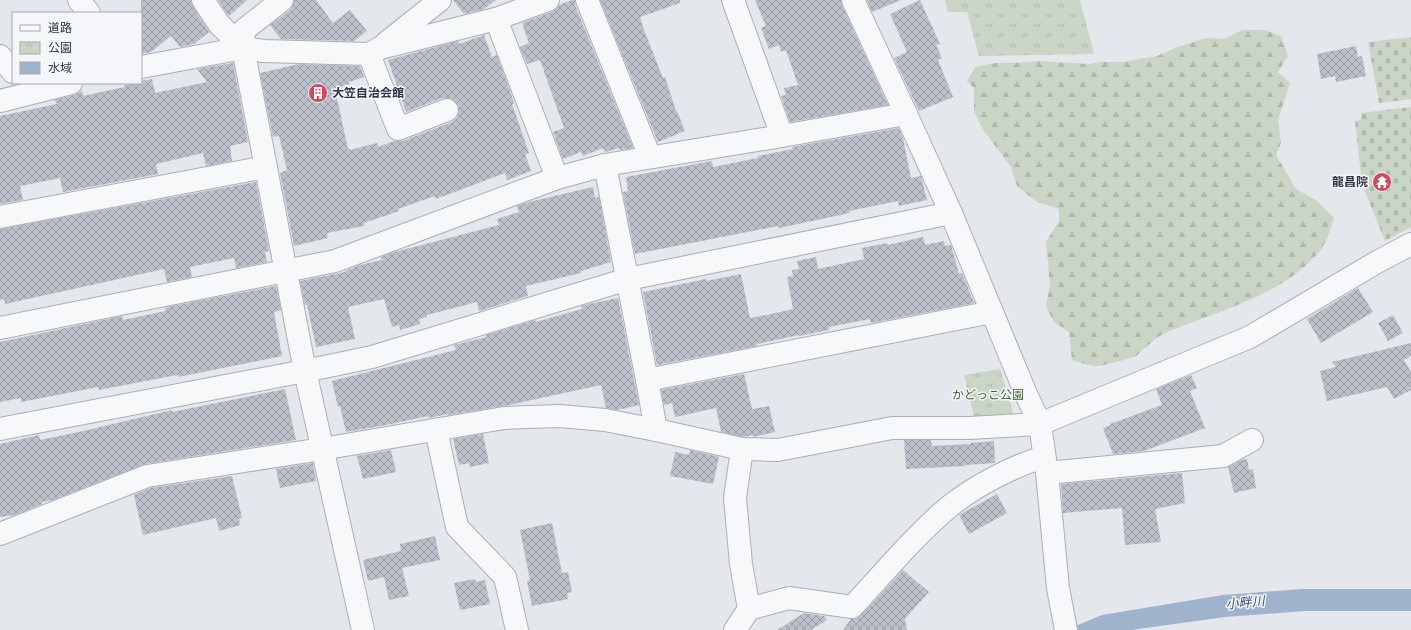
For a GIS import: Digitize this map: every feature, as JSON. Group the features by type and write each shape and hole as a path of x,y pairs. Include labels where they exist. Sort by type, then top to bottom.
{"street":[{"path":"79,0 88,12"},
{"path":"203,0 219,24 243,48"},
{"path":"282,0 244,30 243,48 305,371 363,630"},
{"path":"374,51 440,0"},
{"path":"142,66 243,48 264,51 374,51 496,18 548,0"},
{"path":"587,0 650,157"},
{"path":"733,0 782,136"},
{"path":"853,0 951,212 1026,394 1040,424 1046,465 1059,592 1066,630"},
{"path":"496,18 557,178"},
{"path":"374,51 398,129 447,110"},
{"path":"0,56 12,71"},
{"path":"0,101 26,88 62,84"},
{"path":"0,328 335,260 557,178 605,165 906,114"},
{"path":"605,165 656,430"},
{"path":"0,217 266,167"},
{"path":"0,429 372,357 628,279 951,212"},
{"path":"0,534 147,476 322,449 504,418 559,416 605,420 742,449 778,450 892,428 969,428 1040,424 1250,337 1377,262 1411,244"},
{"path":"647,380 992,312"},
{"path":"436,430 457,527 505,577 517,630"},
{"path":"735,630 749,609 789,598 852,607 932,522 951,505 977,488 1026,462 1046,465 1223,456 1252,440"},
{"path":"742,449 735,498 741,564 749,609"}],"green space":[{"path":"945,0 1080,0 1094,54 979,56 967,12 948,12"},
{"path":"1242,30 1264,30 1281,36 1288,56 1278,72 1290,83 1278,120 1281,143 1276,155 1296,189 1316,200 1334,218 1324,244 1319,252 1304,267 1287,280 1249,300 1163,334 1136,356 1098,366 1072,360 1069,332 1054,322 1046,306 1050,285 1046,242 1059,221 1059,209 1037,202 1017,186 1011,167 982,128 974,111 974,88 967,81 975,67 994,63 1038,61 1089,64 1102,62 1122,62 1157,56 1178,47 1206,38 1224,39"},
{"path":"1411,37 1411,99 1379,103 1368,42"},
{"path":"1411,107 1411,227 1385,241 1362,184 1355,121 1361,120 1361,113"},
{"name":"かどっこ公園","path":"1000,369 1014,416 975,420 964,375"}],"water":[{"name":"小畔川","path":"1302,589 1411,589 1411,611 1305,611 1225,617 1131,630 1066,630 1102,615 1223,595"}],"building":[{"path":"141,0 191,0 193,7 209,32 194,44 180,47 171,36 151,52 142,54"},
{"path":"218,0 247,0 229,16"},
{"path":"294,0 316,0 333,23 350,10 367,31 354,41 281,39 270,25 290,10"},
{"path":"453,0 496,0 484,9 464,14"},
{"path":"575,0 575,5 633,148 620,150 619,148 605,152 603,148 583,156 581,152 563,159 553,132 564,128 540,60 527,64 520,47 529,43 522,23 552,12 559,5"},
{"path":"600,0 680,0 680,3 640,17 663,78 665,77 676,111 685,131 658,142"},
{"path":"755,0 841,0 888,105 790,122 781,96 786,95 784,88 798,85 786,50 781,52 779,45 769,49 761,28 766,26"},
{"path":"867,0 901,0 872,12"},
{"path":"920,0 940,44 936,45 942,58 938,60 953,97 919,111 894,58 907,52 890,14"},
{"path":"484,35 492,57 497,55 509,88 514,103 512,104 529,153 525,154 531,171 507,180 505,173 436,199 435,196 398,209 399,211 364,223 364,226 327,233 328,238 294,246 280,173 287,170 279,136 273,137 260,73 299,64 360,66 364,77 335,89 348,149 350,150 377,143 378,147 394,141 403,141 452,122 457,118 459,112 459,106 455,101 449,98 442,98 406,112 388,60 458,41 459,44"},
{"path":"1356,46 1358,57 1362,56 1366,76 1336,82 1335,76 1321,79 1317,54"},
{"path":"233,63 248,142 230,146 232,161 206,166 203,153 156,164 158,174 63,192 60,178 20,186 23,200 0,204 0,116 57,104 54,100 74,95 82,91 83,96 125,87 124,85 142,84 142,81 152,79 155,93 207,82 197,69"},
{"path":"899,128 903,138 911,178 921,176 927,200 899,206 898,201 779,228 778,226 635,254 623,192 628,191 626,177 712,161 713,167 758,158 758,156 793,149 792,147"},
{"path":"256,182 269,251 265,252 267,262 236,268 234,258 190,267 192,277 167,282 164,269 5,304 4,299 0,300 0,229"},
{"path":"593,187 595,198 599,197 611,262 581,271 581,273 526,286 528,296 479,311 477,302 427,315 427,317 419,319 420,324 400,330 399,325 392,327 384,299 348,307 355,339 316,347 300,281 345,272 360,265 382,260 381,257 391,253 499,225 497,219 519,212 517,206"},
{"path":"923,237 925,245 944,241 945,246 951,245 959,274 962,273 974,303 871,323 870,319 829,327 829,330 757,344 757,346 657,365 643,292 706,279 706,281 741,274 750,318 771,314 793,309 787,277 793,276 792,270 799,269 797,261 816,257 818,269 864,259 862,248 887,243 888,245"},
{"path":"276,286 281,310 274,312 282,356 178,377 177,375 99,390 98,387 21,402 21,398 0,402 0,342 122,316 123,320 166,311 165,308 172,306"},
{"path":"1358,288 1373,312 1321,343 1307,319"},
{"path":"618,298 639,405 618,410 606,408 601,385 509,405 429,418 428,416 346,432 332,381 456,350 454,345 487,337 486,335 535,320 536,322 582,309 581,306 584,305"},
{"path":"1393,315 1403,333 1388,341 1378,323"},
{"path":"1411,343 1411,356 1404,360 1411,372 1411,390 1394,399 1387,387 1327,401 1320,371 1336,367 1332,362"},
{"path":"744,374 752,409 769,406 775,432 753,437 753,435 744,437 721,432 716,408 675,417 672,403 664,405 661,390"},
{"path":"1191,375 1197,388 1190,391 1205,428 1144,451 1113,454 1103,428 1162,405 1156,389"},
{"path":"285,389 296,440 145,464 53,500 41,502 42,504 15,515 0,517 0,444 39,435 40,440 172,410 172,412"},
{"path":"483,434 489,463 470,467 469,463 459,465 453,439"},
{"path":"904,440 931,440 932,446 994,441 995,463 906,469"},
{"path":"391,450 396,472 363,479 357,456"},
{"path":"690,450 719,457 713,484 670,476 675,452 689,455"},
{"path":"1247,459 1249,470 1253,469 1256,488 1234,493 1228,467 1241,460"},
{"path":"313,463 316,481 280,488 276,469"},
{"path":"1182,473 1185,503 1155,509 1161,542 1125,545 1122,508 1063,513 1061,484"},
{"path":"232,476 242,518 239,519 240,525 219,531 216,518 143,535 134,495 150,488"},
{"path":"997,494 1007,513 969,534 959,515"},
{"path":"552,523 562,573 568,572 572,592 567,593 568,599 532,606 527,581 530,580 520,530"},
{"path":"435,536 440,560 402,568 409,596 389,600 384,577 368,581 363,560 401,551 400,544"},
{"path":"903,570 929,592 905,619 907,630 843,630 851,619 856,619 861,615"},
{"path":"475,579 476,582 485,580 490,604 460,610 454,583"},
{"path":"804,613 824,616 827,620 811,630 777,630"}],"place":[{"name":"大笠自治会館","path":"318,93"},
{"name":"龍昌院","path":"1382,182"}]}
